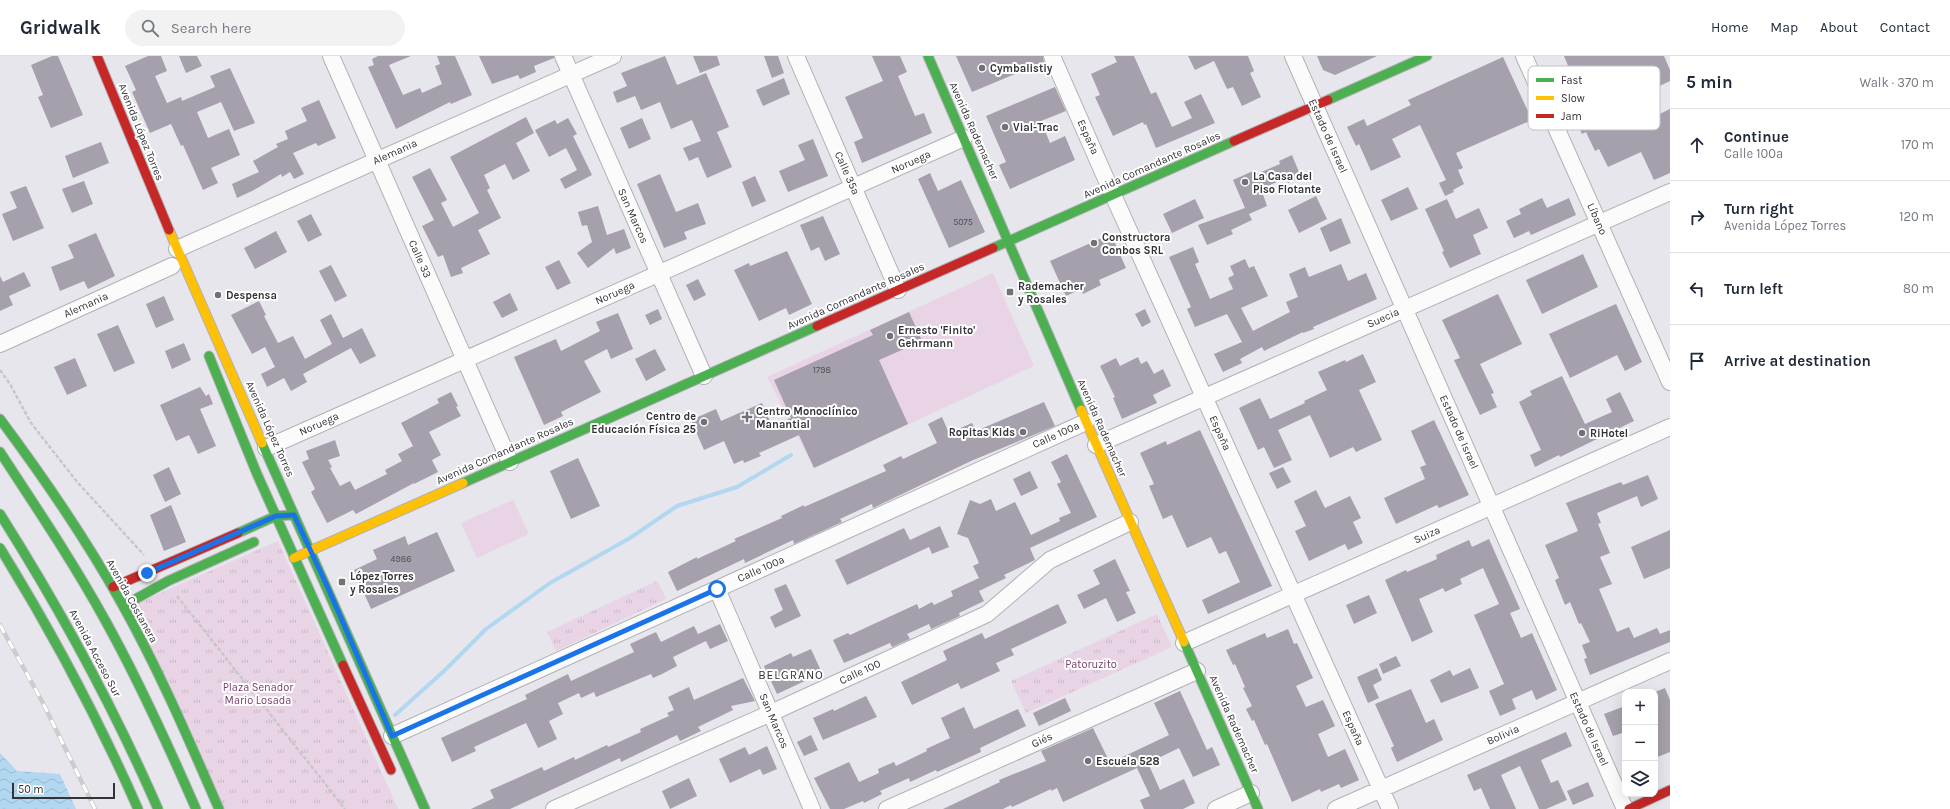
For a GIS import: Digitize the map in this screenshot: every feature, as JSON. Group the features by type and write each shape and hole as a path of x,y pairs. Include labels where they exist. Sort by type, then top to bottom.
{"main road":[{"name":"Avenida López Torres","path":"97,56 173,262 266,448 294,515 328,588 425,809"},
{"name":"Avenida Rademacher","path":"928,56 1096,445 1258,809"},
{"name":"Avenida Comandante Rosales","path":"294,558 1427,56"},
{"path":"205,346 276,516 279,531 294,558 396,780"},
{"name":"Avenida Costanera","path":"0,419 52,494 113,587 181,723 219,809"},
{"path":"0,452 46,521 117,643 162,731 196,809"},
{"name":"Avenida Acceso Sur","path":"0,514 73,636 114,712 158,809"},
{"path":"113,587 276,516 294,515"},
{"path":"279,531 294,515"},
{"path":"123,606 168,581 264,537"},
{"path":"0,548 54,638 97,720 138,809"},
{"path":"1628,809 1670,790"}],"street":[{"name":"Calle 33","path":"331,56 510,462"},
{"name":"San Marcos","path":"562,56 704,376"},
{"name":"Alemania","path":"0,344 173,262 377,160 613,56"},
{"name":"Calle 35a","path":"796,56 898,290"},
{"name":"España","path":"1052,56 1113,195 1390,809"},
{"name":"Estado de Israel","path":"1293,56 1625,809"},
{"name":"Líbano","path":"1524,56 1528,66"},
{"name":"Líbano","path":"1557,130 1670,382"},
{"name":"Noruega","path":"266,448 964,138"},
{"name":"Suecia","path":"1096,445 1670,192"},
{"name":"Calle 100a","path":"392,736 1086,422"},
{"name":"Suiza","path":"1184,643 1670,427"},
{"name":"Calle 100","path":"554,809 771,714 987,614 1050,560 1130,522"},
{"name":"San Marcos","path":"717,589 812,809"},
{"name":"Bolivia","path":"1336,809 1670,661"},
{"name":"Giés","path":"887,809 1197,671"},
{"path":"1216,809 1251,793"}],"green space":[{"path":"993,273 1034,366 814,468 767,377"},
{"path":"513,500 529,534 477,558 461,523"},
{"name":"Plaza Senador Mario Losada","path":"278,541 398,809 222,809 131,606"},
{"path":"657,581 666,599 556,651 547,632"},
{"name":"Patoruzito","path":"1157,614 1172,647 1026,713 1011,681"}],"water":[{"path":"0,753 17,771 60,774 76,809 0,809"}],"building":[{"path":"52,56 58,56 83,115 51,128 38,97 43,95 31,65"},
{"path":"148,56 161,56 167,71 155,76 167,103 181,97 182,101 215,87 210,76 230,68 255,123 234,131 221,102 197,112 208,138 229,129 240,155 211,168 218,183 203,190 183,145 181,146 171,124 150,133 132,92 136,90 125,66"},
{"path":"179,56 197,56 202,66 186,73"},
{"path":"378,56 411,56 389,65 403,95 420,88 422,93 442,84 435,66 440,64 437,56 455,56 472,95 451,104 450,102 396,129 368,67 374,65 372,59"},
{"path":"479,56 554,56 554,58 534,66 536,72 520,79 518,75 492,84"},
{"path":"665,56 677,85 706,73 729,127 717,132 732,167 707,178 698,157 689,161 683,148 701,141 692,120 671,129 660,102 641,110 635,96 617,103 613,92 627,86 621,73"},
{"path":"693,56 717,56 720,65 700,73"},
{"path":"764,56 778,56 784,73 772,78"},
{"path":"872,56 900,56 907,72 898,76 915,116 924,113 932,133 862,163 854,142 863,138 845,97 883,81"},
{"path":"956,56 1043,56 1044,62 972,92"},
{"path":"1114,56 1134,56 1151,94 1156,92 1172,127 1192,118 1184,102 1201,94 1215,123 1156,148 1146,124 1144,125 1143,122 1113,136 1095,97 1100,95 1091,74 1117,62"},
{"path":"1188,56 1248,56 1254,71 1250,73 1261,97 1242,106 1233,87 1227,89 1214,61 1195,70"},
{"path":"1317,56 1377,56 1335,75 1323,70"},
{"path":"1564,56 1664,56 1670,70 1670,81 1660,86 1660,66 1568,66"},
{"path":"1503,57 1528,111 1528,122 1456,153 1463,168 1458,170 1464,184 1453,190 1454,192 1445,196 1439,183 1446,180 1420,125 1392,139 1401,157 1371,171 1359,144 1356,146 1347,127 1364,119 1367,126 1411,105 1408,100"},
{"path":"784,78 790,94 763,106 756,90"},
{"path":"1055,87 1066,111 1041,121 1050,143 1065,136 1075,160 1010,189 999,165 1006,162 986,116"},
{"path":"319,100 336,138 318,146 316,143 293,153 304,174 294,179 290,172 282,177 281,174 237,198 232,184 259,172 253,161 278,147 276,144 288,139 285,131 307,121 301,108"},
{"path":"1670,109 1670,173 1654,180 1641,152 1608,167 1599,149 1595,151 1586,132 1582,134 1580,130 1660,130 1660,114"},
{"path":"526,117 534,133 516,143 530,171 513,180 505,164 484,175 490,188 487,190 501,218 478,230 490,254 461,268 463,273 451,277 443,255 438,257 422,226 434,220 412,177 430,168 447,200 441,203 453,227 479,213 450,157"},
{"path":"568,118 577,134 573,136 592,175 565,189 560,179 577,170 566,148 549,157 535,130 555,120 557,124"},
{"path":"642,118 651,139 629,149 620,128"},
{"path":"813,139 828,176 788,192 779,171 805,160 798,145"},
{"path":"101,142 109,163 73,178 65,156"},
{"path":"1292,155 1301,177 1288,183 1286,178 1261,189 1267,206 1249,214 1252,220 1231,230 1233,234 1207,245 1198,225 1245,208 1233,180 1253,171 1254,175 1280,164 1279,161"},
{"path":"930,173 938,191 961,180 985,232 949,248 918,179"},
{"path":"660,174 676,212 698,203 706,224 684,232 687,239 664,248 637,184"},
{"path":"755,176 766,201 752,207 742,182"},
{"path":"84,181 93,204 72,213 62,189"},
{"path":"26,186 44,228 13,241 2,214 17,208 10,192"},
{"path":"1408,187 1418,209 1391,221 1381,200"},
{"path":"1316,196 1327,219 1299,233 1288,210"},
{"path":"1542,198 1547,208 1569,198 1576,215 1531,235 1529,231 1514,238 1506,221 1521,214 1519,209"},
{"path":"1195,199 1204,218 1172,233 1163,214"},
{"path":"1447,199 1456,219 1479,208 1488,228 1473,235 1481,254 1450,268 1425,209"},
{"path":"598,206 607,235 624,229 631,248 616,254 614,248 588,268 577,253 592,242 587,225 582,226 578,212"},
{"path":"311,214 322,235 308,242 297,221"},
{"path":"823,216 840,254 825,261 819,247 811,251 800,225"},
{"path":"1341,218 1351,243 1330,252 1320,228"},
{"path":"276,231 287,252 255,269 244,248"},
{"path":"96,233 115,276 88,289 84,281 60,291 51,267 74,258 68,245"},
{"path":"1111,234 1126,268 1099,280 1101,285 1083,294 1081,289 1066,296 1050,261"},
{"path":"1193,247 1199,262 1195,264 1210,299 1233,289 1228,278 1234,275 1230,266 1245,259 1249,268 1254,266 1268,296 1241,308 1253,331 1290,312 1286,302 1298,297 1289,274 1305,267 1309,277 1341,264 1348,281 1366,273 1377,299 1313,327 1314,329 1303,332 1264,351 1262,347 1240,359 1242,363 1223,372 1214,354 1242,342 1227,314 1195,327 1187,309 1191,307 1169,257"},
{"path":"787,251 812,304 789,315 786,308 759,321 734,270 749,263 750,266"},
{"path":"1583,254 1598,287 1542,314 1526,280"},
{"path":"559,260 571,283 557,290 545,267"},
{"path":"331,265 347,296 335,302 319,271"},
{"path":"24,272 31,286 9,296 13,305 0,311 0,276 3,282"},
{"path":"698,279 706,295 694,301 686,285"},
{"path":"510,293 518,310 502,318 493,302"},
{"path":"1498,294 1522,344 1480,364 1494,393 1491,394 1497,407 1480,415 1454,360 1460,358 1442,320"},
{"path":"164,296 174,320 156,328 146,304"},
{"path":"259,301 266,315 264,316 278,343 293,336 305,359 332,344 320,320 331,314 343,338 362,328 376,356 360,364 351,348 303,374 307,382 291,391 284,378 267,387 261,374 275,367 265,347 252,354 231,315"},
{"path":"1616,304 1642,362 1625,371 1617,355 1570,378 1549,334"},
{"path":"658,309 662,319 650,325 645,315"},
{"path":"1145,309 1151,322 1142,327 1135,314"},
{"path":"909,312 922,341 879,360 908,424 814,468 799,435 759,453 761,456 744,463 743,460 734,464 724,441 704,450 691,420 716,409 721,421 762,403 772,426 791,418 774,380 873,335 870,330"},
{"path":"618,313 633,349 611,359 607,349 584,361 601,392 561,412 563,416 544,425 514,357 556,339 561,351 600,331 596,322"},
{"path":"118,325 135,363 114,372 97,334"},
{"path":"184,343 191,360 172,369 165,351"},
{"path":"655,349 666,370 646,381 635,359"},
{"path":"1363,354 1376,382 1359,390 1382,440 1356,452 1353,447 1330,458 1310,415 1278,430 1292,460 1274,468 1264,447 1258,450 1239,408 1260,398 1270,419 1305,403 1304,401 1327,390 1318,372"},
{"path":"1138,357 1141,364 1147,361 1154,374 1163,369 1171,386 1153,395 1157,403 1122,419 1113,398 1115,397 1100,366 1116,358 1120,366"},
{"path":"75,358 87,386 67,395 54,367"},
{"path":"1562,376 1585,424 1612,412 1606,399 1620,392 1634,421 1560,457 1559,455 1535,467 1530,455 1541,450 1519,402 1532,395 1530,391"},
{"path":"200,387 206,396 209,394 213,404 200,409 216,446 198,454 189,435 176,441 160,405"},
{"path":"451,392 461,416 429,432 441,455 432,460 438,472 356,514 353,510 327,523 311,492 315,489 302,462 309,459 306,451 335,440 340,456 328,460 332,467 330,468 340,486 350,481 355,490 387,474 385,470 402,461 398,454 413,446 401,423 439,403 437,399"},
{"path":"1044,402 1055,426 971,461 873,508 872,504 840,519 842,522 794,544 793,540 745,563 744,559 677,591 668,572 697,557 697,559 736,541 734,539 782,518 781,516 804,505 804,507 886,471 883,465 901,456 903,459 937,443 928,424 942,417 949,433 972,423 976,431"},
{"path":"1434,420 1469,495 1439,508 1437,505 1396,524 1384,498 1425,479 1420,467 1426,465 1411,431"},
{"path":"1200,430 1272,586 1208,614 1202,600 1240,582 1226,551 1219,554 1211,537 1187,548 1172,515 1163,519 1149,486 1154,484 1140,453 1166,441 1167,445"},
{"path":"1067,454 1097,517 1030,548 1035,560 1004,575 1006,578 979,591 984,601 959,613 960,616 931,629 929,624 907,634 910,639 892,647 890,643 844,663 833,640 848,633 850,635 917,604 919,609 932,602 934,605 953,596 951,591 979,578 973,566 979,563 968,538 957,534 970,500 980,504 991,499 996,511 1015,502 1031,535 1060,521 1059,518 1071,513 1057,484 1061,482 1051,462"},
{"path":"578,458 600,506 571,519 550,471"},
{"path":"169,467 181,494 165,502 153,475"},
{"path":"1283,467 1291,482 1277,489 1269,473"},
{"path":"1030,471 1038,488 1021,496 1013,479"},
{"path":"1648,475 1658,499 1641,507 1637,496 1597,513 1601,523 1598,524 1610,553 1600,557 1612,584 1599,589 1617,632 1629,627 1634,638 1657,628 1660,634 1670,630 1670,642 1590,675 1584,659 1587,658 1582,645 1590,642 1581,623 1579,624 1570,602 1565,605 1555,580 1559,578 1545,545 1578,531 1566,503 1621,482 1623,485"},
{"path":"1316,490 1325,508 1350,496 1361,518 1353,522 1363,543 1348,550 1345,544 1309,561 1295,531 1306,526 1294,501"},
{"path":"171,505 186,542 164,551 150,515"},
{"path":"940,526 949,547 932,554 929,547 847,585 835,560 904,528 910,540"},
{"path":"1670,530 1670,568 1644,579 1631,547"},
{"path":"437,532 455,571 371,609 354,570 377,559 373,550 405,536 408,545"},
{"path":"1489,539 1520,609 1510,613 1521,638 1532,633 1557,690 1536,700 1532,690 1512,699 1516,709 1500,716 1489,691 1504,684 1474,615 1499,604 1483,568 1460,579 1462,584 1445,592 1443,588 1419,599 1433,632 1412,642 1385,580 1406,570 1407,572 1437,559 1436,555 1469,540 1472,547"},
{"path":"1115,559 1130,591 1126,592 1136,613 1117,622 1106,598 1084,609 1077,595 1100,584 1093,570"},
{"path":"786,584 801,616 775,628 770,617 783,610 774,589"},
{"path":"1369,595 1377,613 1354,624 1346,605"},
{"path":"1058,604 1067,623 1011,649 1014,655 996,663 1000,671 961,689 958,683 912,705 901,682 947,660 943,651 982,633 985,639"},
{"path":"720,624 728,641 710,649 706,641 673,657 677,666 662,674 653,678 651,674 596,697 594,692 581,698 579,693 558,703 563,714 549,721 557,739 538,748 526,723 474,747 476,751 452,762 441,738 527,699 525,695 568,674 571,681 634,652 630,644 656,632 661,642 694,626 698,634"},
{"path":"1288,629 1294,644 1297,643 1313,678 1296,686 1306,707 1323,700 1335,726 1318,734 1328,757 1345,749 1359,780 1341,788 1339,784 1321,792 1320,789 1292,802 1267,744 1265,745 1254,720 1252,721 1246,709 1252,706 1243,688 1245,687 1235,664 1233,665 1226,650 1265,633 1267,638"},
{"path":"811,649 822,673 777,694 764,666 791,653 793,657"},
{"path":"1396,656 1401,666 1383,674 1379,664"},
{"path":"1377,668 1382,680 1373,685 1379,698 1368,703 1357,677"},
{"path":"1470,668 1479,688 1441,703 1430,680 1450,670 1453,676"},
{"path":"743,678 755,701 731,706 733,710 698,727 701,731 680,741 677,735 621,762 620,758 510,809 471,809 494,798 490,790 542,767 544,771 574,757 575,760 607,745 608,747 641,732 640,729 669,716 667,713 674,710 668,697 689,687 694,700"},
{"path":"1665,688 1670,700 1670,752 1658,757 1658,725 1658,691"},
{"path":"1411,689 1426,723 1434,719 1443,740 1397,762 1391,748 1394,746 1375,704"},
{"path":"1180,691 1207,750 1212,747 1220,765 1193,777 1179,748 1148,763 1160,790 1184,779 1195,803 1183,809 1144,809 1140,800 1150,796 1137,768 1063,802 1057,788 1051,791 1051,789 1012,807 1011,805 1003,809 943,809 1000,782 999,780 1046,761 1041,751 1093,728 1110,763 1169,735 1154,703"},
{"path":"866,696 877,717 823,740 813,718 833,709 834,711"},
{"path":"1065,698 1071,711 1039,726 1033,713"},
{"path":"964,707 974,729 1018,709 1026,726 980,748 981,752 937,772 936,770 910,782 909,778 880,791 882,794 864,803 863,801 844,809 830,809 814,778 849,762 859,782 879,773 878,769 894,762 896,766 927,751 926,749 950,738 941,718"},
{"path":"1622,707 1622,733 1613,736 1604,714"},
{"path":"1566,732 1572,746 1541,760 1551,783 1558,780 1567,800 1546,809 1539,809 1520,766 1501,775 1516,809 1490,809 1481,788 1474,791 1467,775"},
{"path":"811,735 818,750 804,756 797,742"},
{"path":"767,746 777,769 763,775 760,769 730,783 719,759 745,747 749,755"},
{"path":"689,778 697,796 670,809 662,791"},
{"path":"1588,782 1594,796 1573,805 1567,791"}],"waterway":[{"path":"395,715 444,671 486,629 550,583 630,538 677,506 737,487 791,455"}],"railway":[{"path":"0,625 43,703 95,809"}],"traffic: fast":[{"path":"928,56 1081,410"},
{"path":"1328,100 1427,56"},
{"path":"993,248 1234,141"},
{"path":"463,483 817,326"},
{"path":"209,356 257,474 343,665"},
{"path":"0,419 64,509 122,604 161,680 219,809"},
{"path":"262,443 425,809"},
{"path":"0,452 41,514 93,598 130,666 153,713 196,809"},
{"path":"0,514 44,586 85,658 123,733 158,809"},
{"path":"238,533 276,516 291,515"},
{"path":"123,606 168,581 254,542"},
{"path":"0,548 38,611 74,676 123,775 138,809"},
{"path":"1184,642 1258,809"}],"traffic: slow":[{"path":"169,230 262,443"},
{"path":"1081,410 1184,642"},
{"path":"294,558 463,483"}],"traffic: jam":[{"path":"97,56 169,230"},
{"path":"1234,141 1328,100"},
{"path":"817,326 993,248"},
{"path":"113,587 238,533"},
{"path":"343,665 391,770"},
{"path":"1629,809 1670,790"}],"place":[{"name":"Cymbalistiy","path":"982,68"},
{"name":"Vial-Trac","path":"1005,127"},
{"name":"La Casa del Piso Flotante","path":"1245,182"},
{"name":"Constructora Conbos SRL","path":"1094,243"},
{"name":"Rademacher y Rosales","path":"1010,292"},
{"name":"Despensa","path":"218,295"},
{"name":"Ernesto 'Finito' Gehrmann","path":"890,336"},
{"name":"Centro Monoclínico Manantial","path":"747,417"},
{"name":"Centro de Educación Física 25","path":"704,422"},
{"name":"Ropitas Kids","path":"1023,432"},
{"name":"RiHotel","path":"1582,433"},
{"name":"López Torres y Rosales","path":"342,582"},
{"name":"Escuela 528","path":"1088,761"}],"district":[{"name":"BELGRANO","path":"791,675"}],"route":[{"path":"147,573 276,516 294,515 328,588 392,736 717,589"}]}
